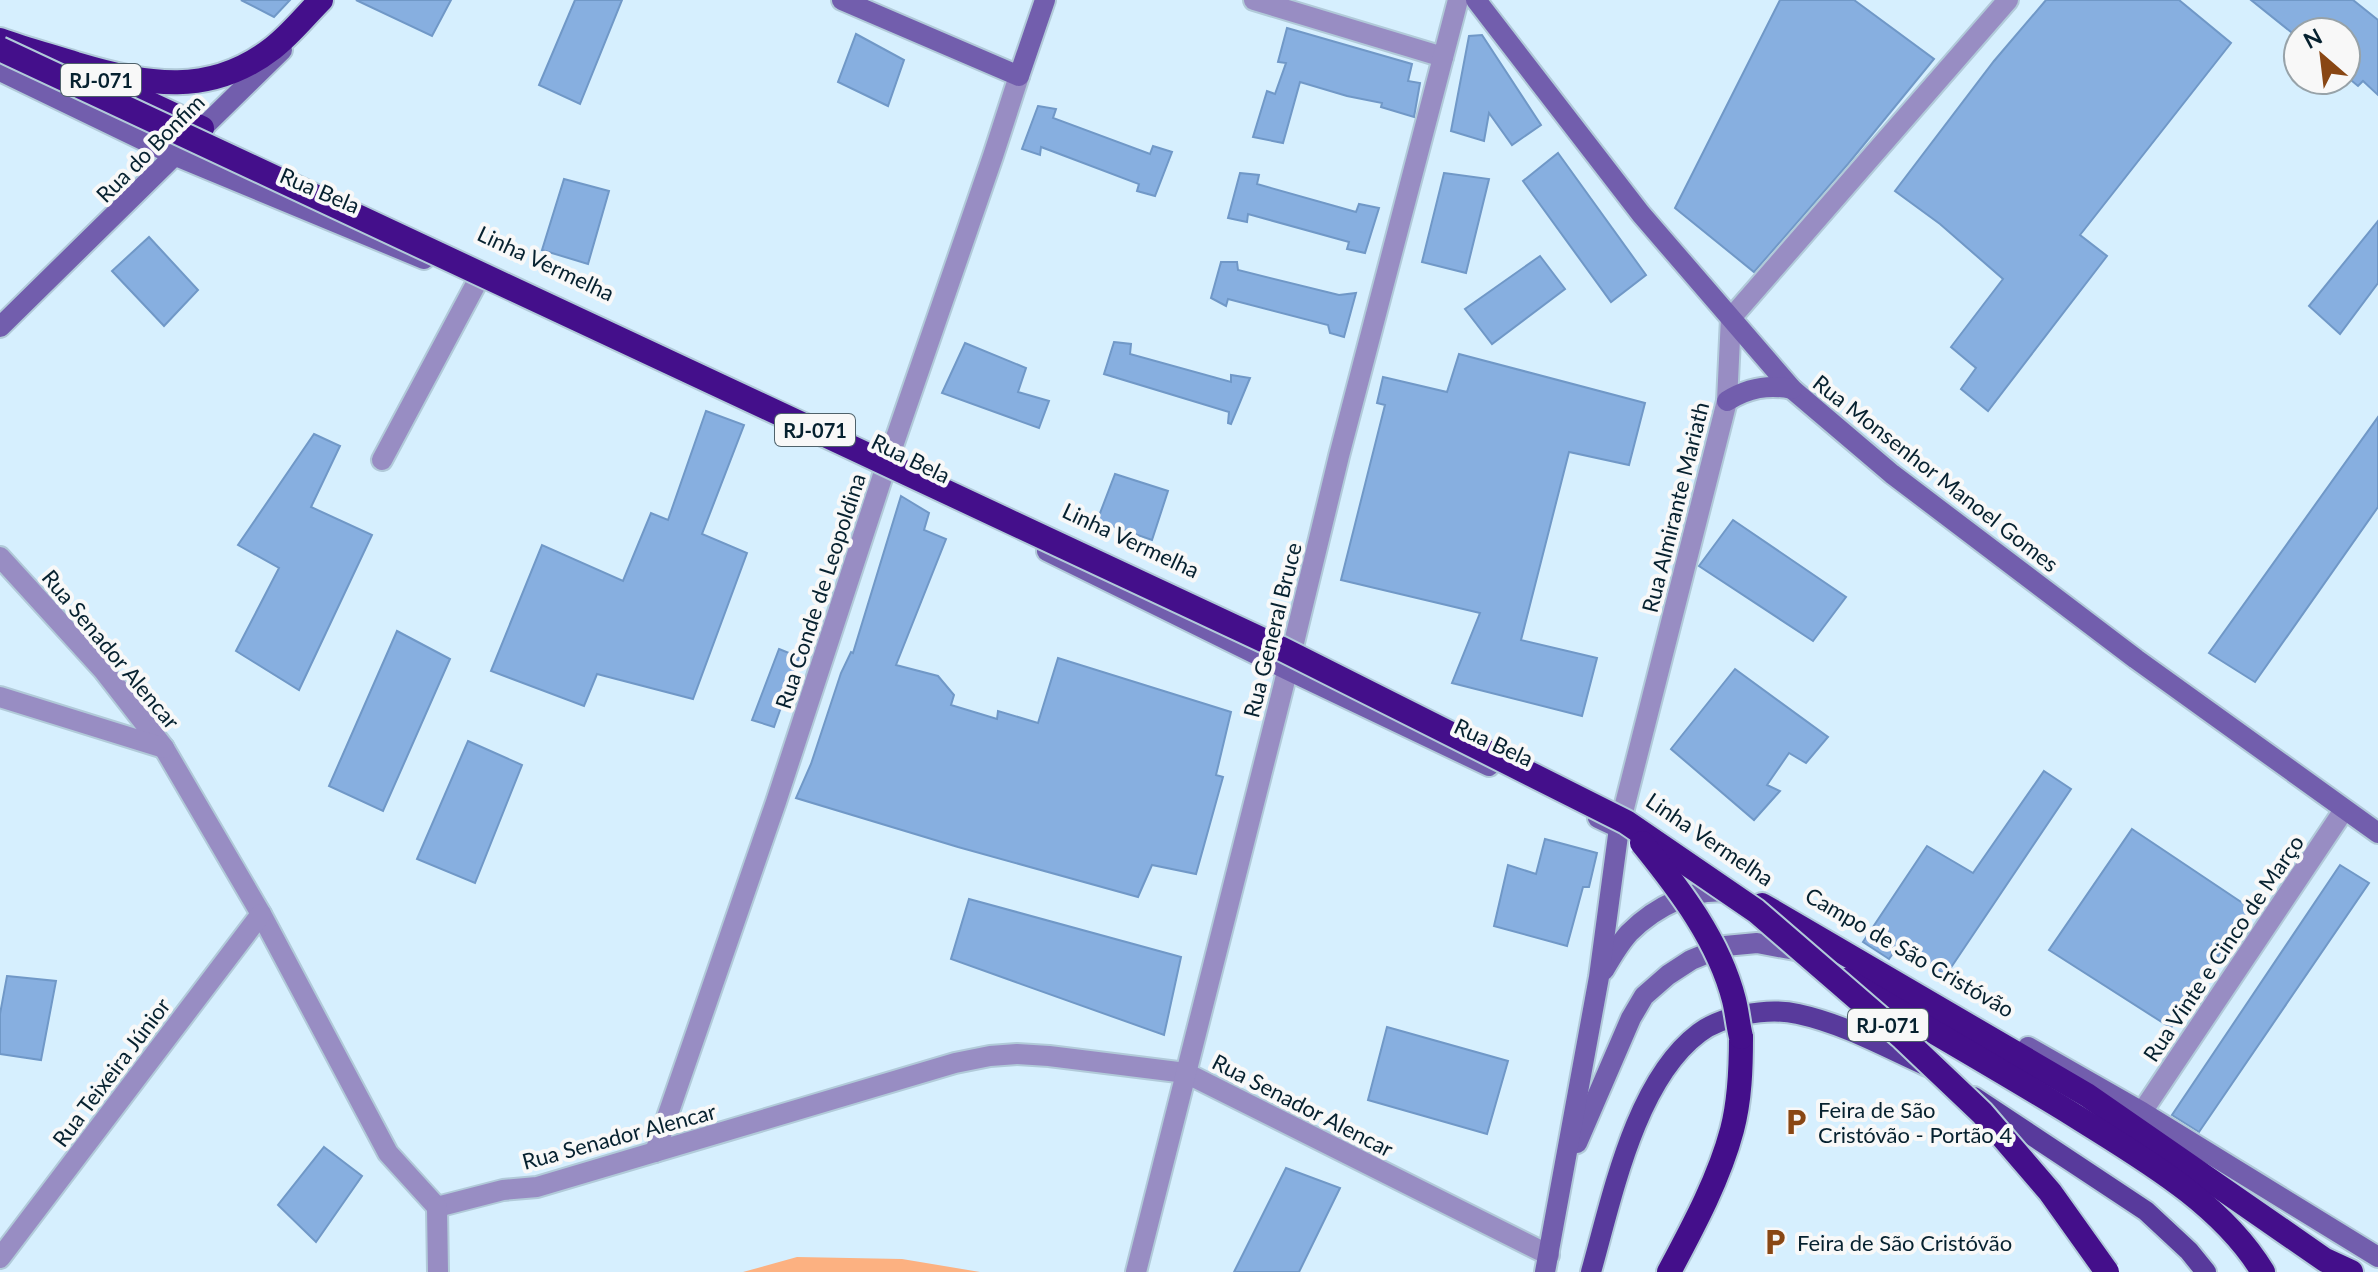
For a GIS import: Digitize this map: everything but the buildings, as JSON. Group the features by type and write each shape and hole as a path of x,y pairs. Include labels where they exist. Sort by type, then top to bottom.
{"highway":[{"path":"0,40 144,81 189,82 214,78 258,58 288,34 321,0"},
{"name":"Linha Vermelha","path":"0,32 1279,639 1630,814 1762,905 1909,1033 1988,1107 2057,1190 2115,1272"},
{"name":"Linha Vermelha","path":"0,49 1280,648 1622,825 1756,911 1903,1038 1982,1113 2050,1192 2107,1272"},
{"path":"1622,825 1672,880 1705,930 1734,999 1741,1037 1741,1073 1732,1128 1720,1165 1669,1272"},
{"path":"1762,905 2087,1095 2330,1266 2351,1272"},
{"path":"1795,950 2038,1093 2145,1160 2219,1216 2252,1253 2263,1272"}],"main road":[{"path":"1591,1272 1627,1146 1653,1088 1677,1053 1701,1031 1727,1018 1763,1011 1796,1014 1844,1028 1932,1069 2146,1211 2189,1251 2206,1272"}],"street":[{"name":"Rua do Bonfim","path":"0,327 331,0"},
{"path":"842,0 1019,76"},
{"name":"Rua Conde de Leopoldina","path":"655,1152 1045,0"},
{"path":"1254,0 1443,57"},
{"name":"Rua General Bruce","path":"1136,1272 1339,456 1458,0"},
{"name":"Rua Monsenhor Manoel Gomes","path":"1476,0 1641,214 1792,389 1892,474 2136,659 2378,833"},
{"path":"1731,318 2008,0"},
{"name":"Rua Bela","path":"0,71 176,156 477,282 884,472 1288,670 1622,825"},
{"path":"382,460 477,282"},
{"name":"Rua Almirante Mariath","path":"1599,977 1622,825 1727,401 1731,318"},
{"path":"1727,401 1756,388 1792,389"},
{"name":"Rua Senador Alencar","path":"0,557 104,671 164,748 261,914 388,1153 437,1207 503,1190 537,1187 955,1063 1017,1054 1186,1073 1547,1264"},
{"path":"0,697 164,748"},
{"name":"Rua Vinte e Cinco de Março","path":"2142,1112 2344,810"},
{"name":"Campo de São Cristóvão","path":"1547,1264 1599,977 1626,936 1656,910 1691,895 1720,891 1761,898 1788,909 2142,1112 2378,1257"},
{"name":"Rua Teixeira Júnior","path":"0,1258 261,914"},
{"name":"Campo de São Cristóvão","path":"1563,1177 1631,1018 1644,996 1691,960 1725,946 1757,943 1795,950"},
{"path":"437,1207 438,1272"}],"shaded area":[{"path":"797,1257 902,1259 980,1272 743,1272"}],"place":[{"name":"Feira de São Cristóvão - Portão 4","path":"1796,1122"},
{"name":"Feira de São Cristóvão","path":"1775,1242"}]}
